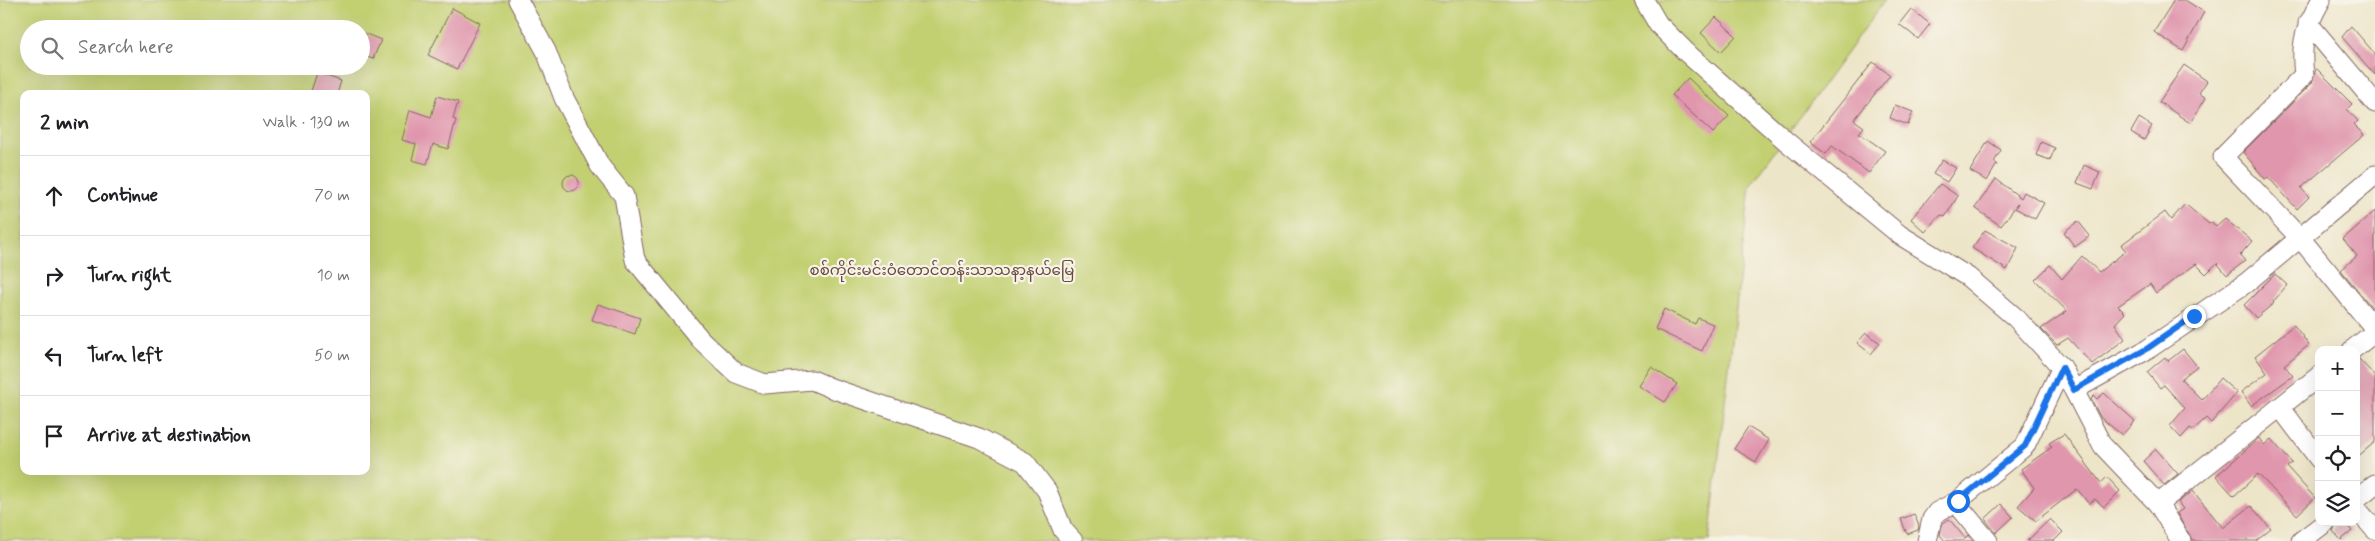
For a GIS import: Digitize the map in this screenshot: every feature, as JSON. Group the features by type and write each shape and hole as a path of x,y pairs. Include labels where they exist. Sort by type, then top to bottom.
{"street":[{"path":"518,0 546,51 564,98 595,158 624,196 635,260 701,340 736,373 766,384 812,380 979,438 1025,462 1048,491 1063,530 1073,541"},
{"path":"1644,0 1658,24 1688,54 1787,142 1900,235 1968,277 2016,318 2062,367 2102,445 2158,504 2181,541"},
{"path":"2321,0 2308,23 2301,50 2304,75 2223,157 2301,239 2375,330 2357,346"},
{"path":"2308,23 2375,103"},
{"path":"2074,390 2148,348 2246,283 2301,239 2375,175"},
{"path":"1927,541 1932,519 1937,512 1956,503 2025,446 2062,367"},
{"path":"2158,504 2315,379"},
{"path":"2280,407 2315,454"},
{"path":"2360,496 2375,484"},
{"path":"1956,503 1988,541"},
{"path":"2360,513 2375,530"},
{"path":"2301,541 2321,526"}],"green space":[{"name":"စစ်ကိုင်းမင်းဝံတောင်တန်းသာသနာ့နယ်မြေ","path":"0,0 1885,0 1750,186 1709,541 0,541"}],"building":[{"path":"2174,0 2185,0 2204,12 2183,51 2154,32"},
{"path":"452,8 480,23 457,69 428,55"},
{"path":"1911,9 1930,24 1918,39 1899,24"},
{"path":"1716,17 1736,36 1721,52 1701,33"},
{"path":"2351,26 2375,54 2375,75 2342,37"},
{"path":"370,36 381,40 373,59 370,58"},
{"path":"1873,62 1890,75 1854,120 1864,127 1859,133 1885,151 1869,173 1832,146 1826,154 1810,142"},
{"path":"2184,65 2207,81 2199,93 2206,98 2190,123 2159,102"},
{"path":"2316,68 2352,104 2347,109 2358,121 2354,125 2364,135 2301,188 2309,197 2297,209 2268,177 2265,179 2243,152 2312,83"},
{"path":"316,75 323,75 341,81 338,90 311,90"},
{"path":"1688,78 1729,116 1713,133 1672,95"},
{"path":"437,96 458,102 453,119 456,120 448,149 433,144 427,164 412,160 416,144 402,140 410,110 431,117"},
{"path":"1895,105 1913,112 1908,125 1890,118"},
{"path":"2139,118 2152,126 2144,140 2131,132"},
{"path":"1988,141 2001,150 1994,162 1997,164 1987,181 1970,171"},
{"path":"2041,142 2055,148 2050,160 2036,155"},
{"path":"1942,160 1956,168 1947,182 1933,174"},
{"path":"2084,165 2100,172 2093,189 2077,183"},
{"path":"571,175 579,183 571,191 563,183"},
{"path":"1996,179 2021,198 2024,192 2044,203 2035,219 2015,208 2018,203 2001,226 1975,208"},
{"path":"1940,184 1958,196 1945,217 1941,215 1925,232 1911,219"},
{"path":"2185,204 2209,224 2212,222 2216,227 2225,219 2252,241 2240,255 2245,261 2227,275 2217,263 2206,274 2196,264 2156,293 2150,284 2118,306 2125,313 2115,324 2125,339 2092,364 2068,338 2057,345 2041,329 2067,311 2035,280 2050,265 2062,279 2082,256 2099,272 2126,251 2121,245 2165,212 2171,220"},
{"path":"2375,211 2375,311 2341,270 2357,256 2343,239"},
{"path":"2078,221 2090,236 2075,247 2064,232"},
{"path":"1985,230 2018,248 2007,270 1972,248"},
{"path":"2275,274 2287,285 2274,303 2256,318 2244,305"},
{"path":"598,304 640,318 635,334 592,320"},
{"path":"1664,309 1695,324 1698,318 1713,324 1702,351 1655,329"},
{"path":"2294,325 2309,345 2284,365 2293,376 2251,406 2241,392 2267,373 2255,356"},
{"path":"1866,333 1880,343 1871,354 1857,343"},
{"path":"2183,349 2197,366 2181,379 2202,400 2220,378 2237,393 2211,423 2206,418 2193,430 2190,428 2181,438 2170,426 2185,408 2164,385 2160,388 2147,372 2165,357 2168,361"},
{"path":"2360,360 2375,376 2375,442 2360,455"},
{"path":"1651,367 1677,384 1665,402 1639,386"},
{"path":"2104,393 2135,421 2122,435 2101,418 2091,399 2094,396 2097,399"},
{"path":"1748,427 1769,440 1756,462 1734,449"},
{"path":"2064,434 2101,483 2107,477 2120,491 2104,507 2095,499 2089,504 2077,489 2036,521 2018,506 2034,488 2021,469 2052,447 2049,443"},
{"path":"2259,438 2264,445 2271,439 2292,463 2287,467 2315,498 2297,515 2258,474 2234,496 2216,476"},
{"path":"2156,449 2178,474 2164,485 2143,461"},
{"path":"2193,491 2223,528 2251,506 2271,529 2256,541 2192,541 2177,513 2183,509 2178,502"},
{"path":"2001,504 2013,517 1996,533 1985,519"},
{"path":"1914,514 1919,526 1918,530 1907,534 1901,519"},
{"path":"1949,519 1965,538 1968,535 1973,541 1945,541 1940,535 1942,524"},
{"path":"2050,519 2063,532 2054,541 2027,541"},
{"path":"2335,526 2348,526 2352,531 2341,540 2333,531"}],"route":[{"path":"1958,501 2025,446 2062,367 2074,390 2148,348 2194,316"}]}
